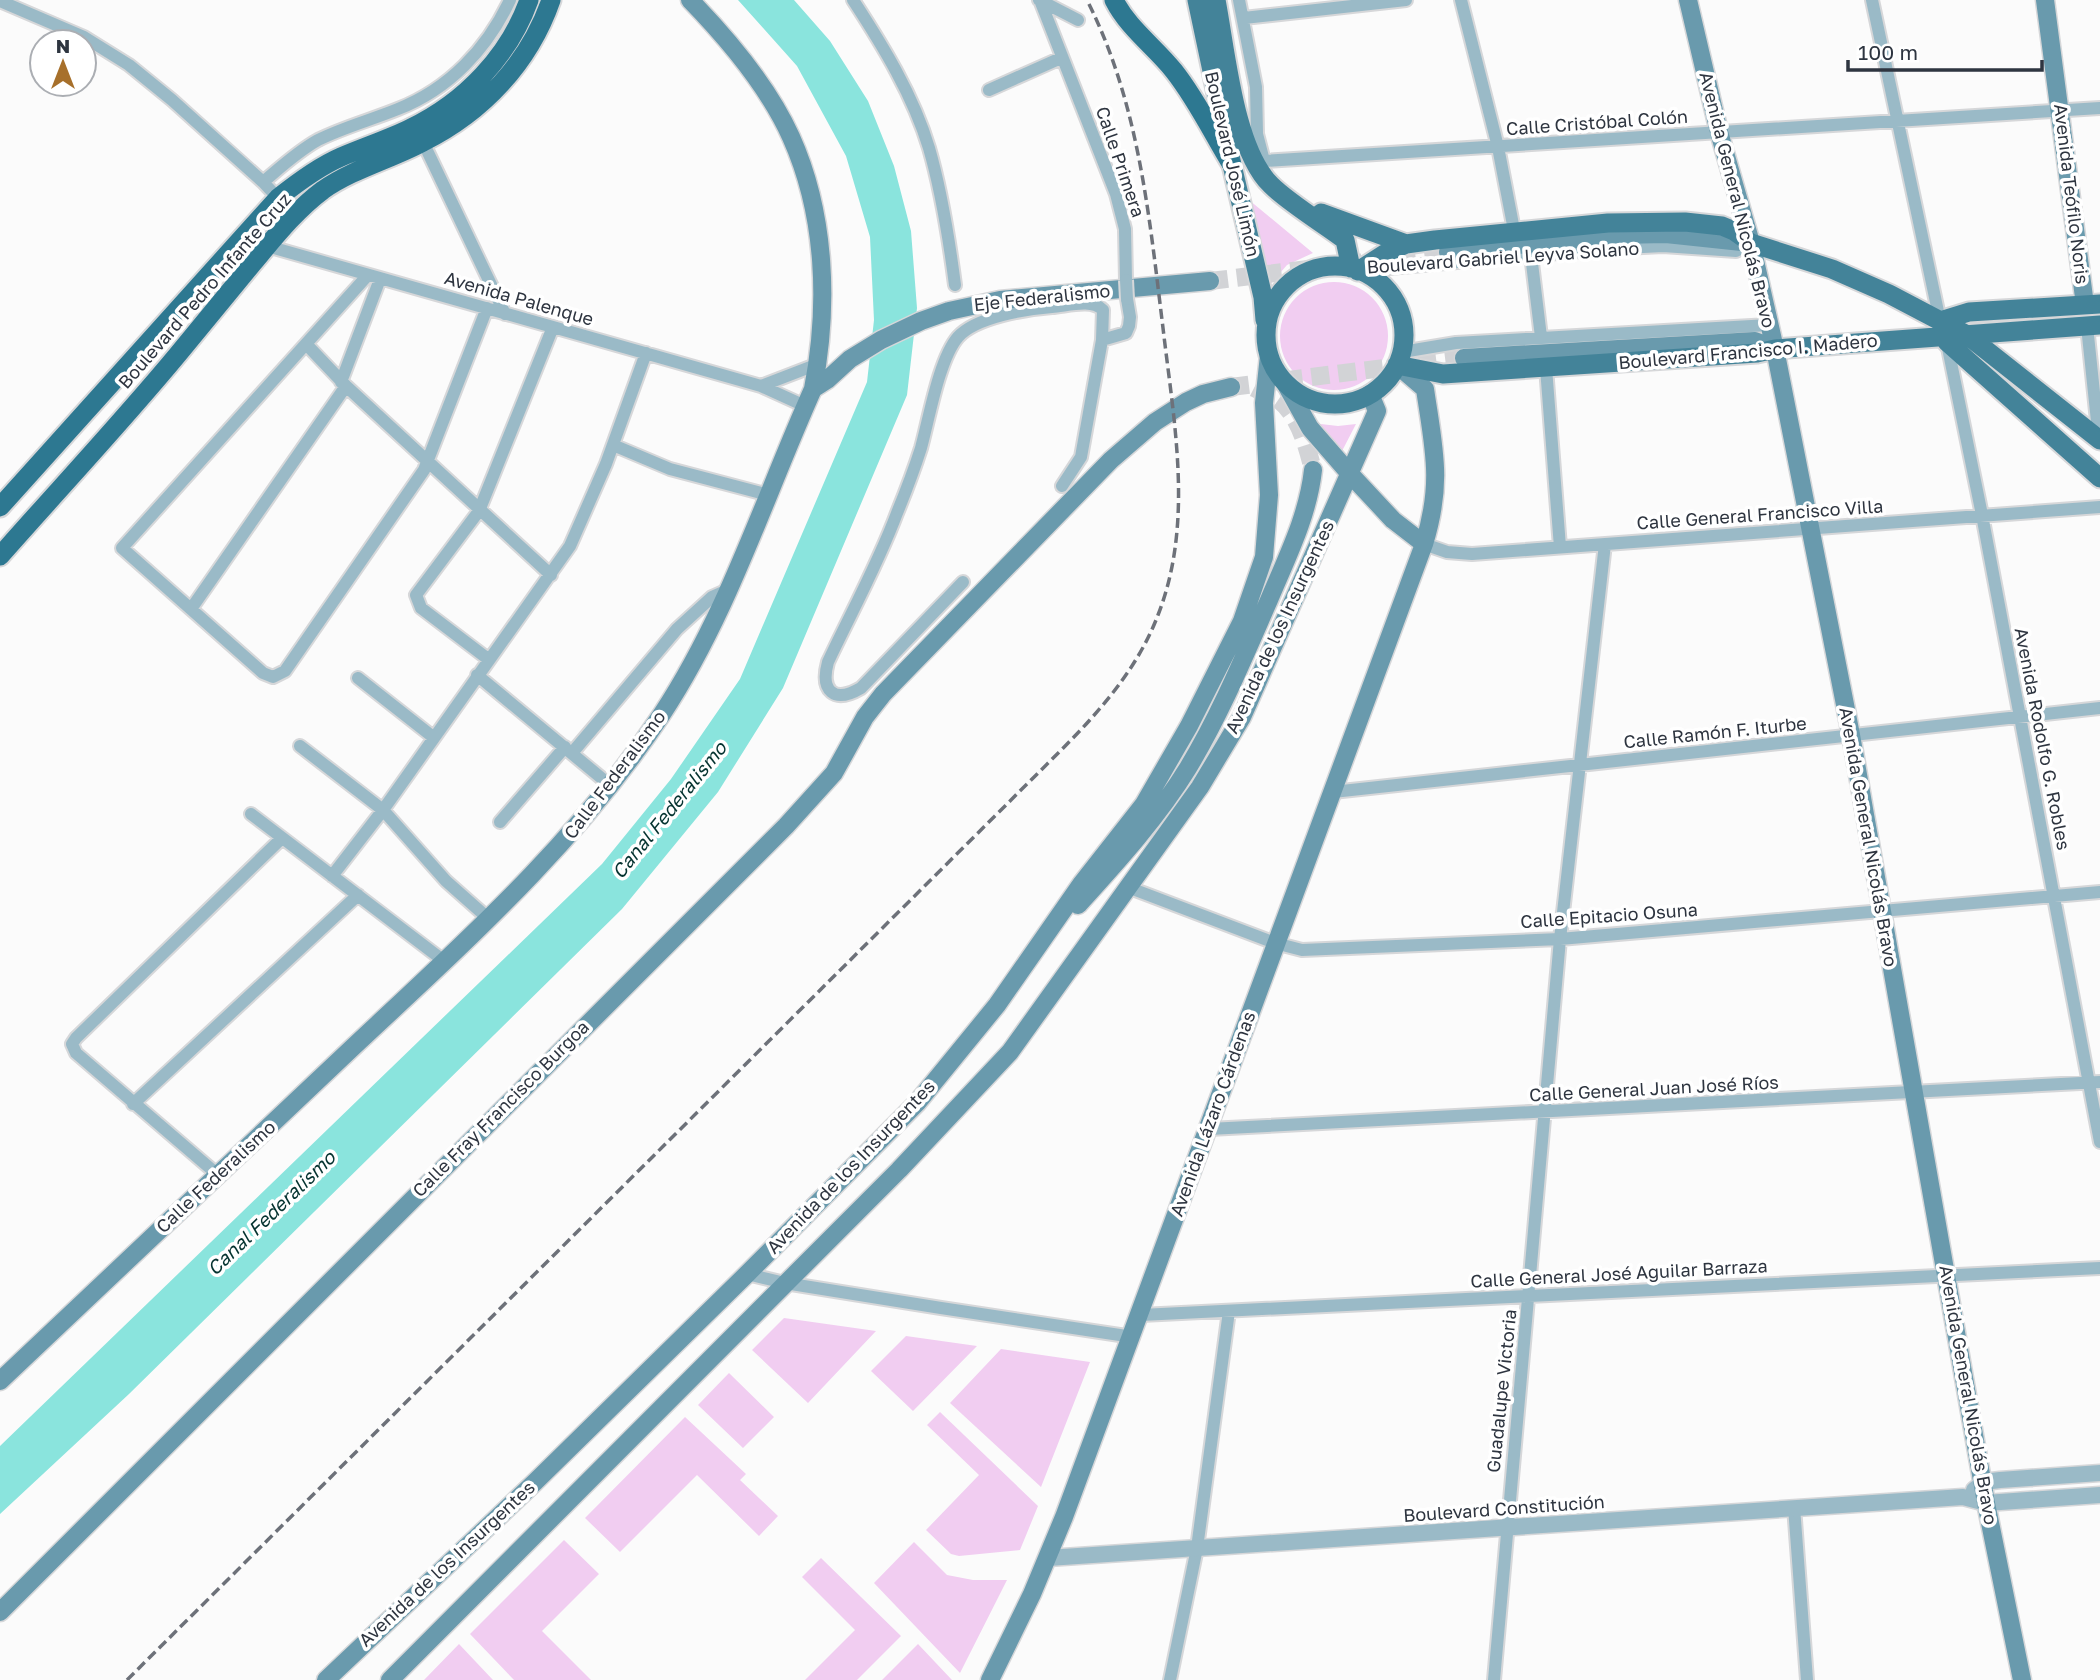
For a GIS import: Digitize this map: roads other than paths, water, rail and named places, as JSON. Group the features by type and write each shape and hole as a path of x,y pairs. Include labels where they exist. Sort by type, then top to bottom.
{"highway":[{"name":"Boulevard Pedro Infante Cruz","path":"0,507 278,198 306,176 339,158 412,128 445,109 495,61 518,27 530,0"},
{"name":"Boulevard Pedro Infante Cruz","path":"0,556 144,395 267,246 305,205 325,189 350,175 424,142 478,106 520,63 535,38 551,0"},
{"path":"1114,0 1119,11 1173,70 1231,165"},
{"path":"34,470 57,492"}],"main road":[{"name":"Calle Federalismo","path":"0,1381 490,920 570,836 611,786 679,687 730,589 805,407 820,385 818,364 821,257 815,213 803,166 790,135 772,102 719,30 690,0"},
{"name":"Boulevard José Limón","path":"1197,0 1231,165 1263,297 1266,329"},
{"name":"Boulevard José Limón","path":"1216,0 1244,140 1259,171 1271,186 1345,240 1354,269"},
{"path":"1225,0 1242,81 1257,134"},
{"name":"Avenida General Nicolás Bravo","path":"1688,0 1719,132 1751,243 1775,349 1851,736 1986,1503 2022,1680"},
{"name":"Avenida Teófilo Noris","path":"2045,0 2060,111 2092,304"},
{"path":"1293,202 1406,244"},
{"name":"Boulevard Gabriel Leyva Solano","path":"1354,269 1406,244 1514,230 1608,223 1685,222 1722,226 1751,243 1832,269 1889,294 1943,333 2100,478"},
{"path":"1448,252 1629,235 1693,235 1751,243"},
{"path":"1285,383 1304,396 1325,403 1349,402 1370,394 1386,381 1399,361 1404,333 1401,314 1393,297 1380,282 1354,269 1332,266 1312,270 1295,279 1281,293 1271,310 1266,329 1269,355 1275,370 1310,428 1393,520 1424,544"},
{"name":"Eje Federalismo","path":"820,385 850,359 881,340 949,311 1000,300 1210,281"},
{"name":"Boulevard Francisco I. Madero","path":"1399,361 1443,374 1757,353 1943,333 1969,312 2092,304"},
{"path":"1967,335 2093,326"},
{"name":"Boulevard Gabriel Leyva Solano","path":"1943,333 1967,335 2100,440"},
{"path":"1464,358 1755,341 1775,349"},
{"name":"Avenida de los Insurgentes","path":"326,1677 535,1482 917,1103 997,1005 1090,872 1144,804 1242,621 1261,566 1267,534 1269,495 1264,402 1269,355"},
{"name":"Avenida Lázaro Cárdenas","path":"990,1680 1048,1558 1133,1337 1275,943 1424,544 1435,500 1435,458 1425,389 1399,361"},
{"name":"Calle Fray Francisco Burgoa","path":"0,1612 786,826 834,773 865,717 883,694 1111,460 1155,422 1203,394 1231,387"},
{"name":"Avenida de los Insurgentes","path":"390,1680 899,1170 1010,1052 1200,787 1242,716 1377,411 1370,394"},
{"path":"1032,954 1113,867 1188,768 1229,688 1299,530 1310,498 1313,470"}],"street":[{"path":"263,182 298,152 318,140 402,108 449,80 483,46 510,0"},
{"path":"853,0 884,48 907,94 928,146 946,220 955,285"},
{"path":"1040,0 1078,20"},
{"name":"Calle Primera","path":"1040,0 1116,194 1125,229 1129,326 1126,333 1102,340"},
{"name":"Boulevard José Limón","path":"1239,0 1256,87 1257,134 1264,161"},
{"path":"1244,18 1406,0"},
{"path":"1461,0 1498,147 1514,230"},
{"name":"Avenida Rodolfo G. Robles","path":"1872,0 1982,516 2053,895 2095,1083 2100,1142"},
{"path":"0,1 84,37 129,65 172,100 278,198"},
{"path":"989,90 1061,58"},
{"name":"Calle Cristóbal Colón","path":"1264,161 2100,108"},
{"path":"424,142 505,314"},
{"name":"Boulevard Gabriel Leyva Solano","path":"1354,269 1662,246 1735,251 1751,243"},
{"name":"Avenida Palenque","path":"267,246 761,386 805,407"},
{"path":"1531,255 1541,337"},
{"path":"374,277 307,345 122,548 264,673 272,677 285,671 418,479 428,461 487,308"},
{"path":"191,609 343,384 374,277"},
{"path":"963,582 860,688 842,695 832,693 827,688 824,680 828,662 897,515 920,450 950,349 965,330 979,323 1034,309 1087,303 1099,305 1103,310 1102,340 1081,457 1062,486"},
{"name":"Boulevard Francisco I. Madero","path":"1399,361 1456,343 1769,325"},
{"path":"2093,326 2100,440"},
{"path":"488,659 421,607 416,599 418,591 479,511 553,327"},
{"path":"307,345 343,384 551,575"},
{"path":"332,876 383,810 570,546 613,444 646,353"},
{"path":"761,386 818,364"},
{"path":"1546,368 1560,547"},
{"path":"613,444 670,469 769,495"},
{"name":"Calle General Francisco Villa","path":"1424,544 1447,552 1472,554 2100,507"},
{"name":"Guadalupe Victoria","path":"1494,1680 1560,939 1605,544"},
{"path":"500,822 677,629 712,597 730,589"},
{"path":"477,675 611,786"},
{"path":"358,678 433,737"},
{"name":"Calle Ramón F. Iturbe","path":"1333,792 2100,708"},
{"path":"300,746 383,810 446,881 490,920"},
{"path":"251,814 444,961"},
{"path":"218,1175 76,1053 72,1044 282,838"},
{"name":"Calle Epitacio Osuna","path":"1130,888 1275,943 1302,950 1560,939 2100,892"},
{"path":"133,1104 358,895"},
{"name":"Calle General Juan José Ríos","path":"1209,1129 2095,1083"},
{"name":"Calle General José Aguilar Barraza","path":"1141,1315 2100,1268"},
{"path":"747,1274 785,1283 1017,1321 1133,1337"},
{"path":"1170,1680 1197,1548 1229,1311"},
{"path":"1963,1497 1984,1482 2100,1473"},
{"name":"Boulevard Constitución","path":"1048,1558 1506,1529 1794,1507 1963,1497 1986,1503 2100,1495"},
{"path":"1794,1507 1807,1680"}],"water":[{"name":"Canal Federalismo","path":"738,0 794,0 830,41 868,101 894,166 911,231 917,308 907,395 783,688 718,792 622,909 129,1394 0,1514 0,1446 602,864 671,779 740,679 867,382 874,320 870,237 846,156 797,66"}],"tunnel":[{"path":"1210,281 1448,252"},
{"path":"1231,387 1464,358"},
{"path":"1254,388 1279,400 1292,414 1305,442 1313,470"}],"railway":[{"path":"127,1680 1095,715 1131,668 1146,642 1169,580 1176,545 1176,436 1153,244 1139,160 1119,79 1087,0"}]}
